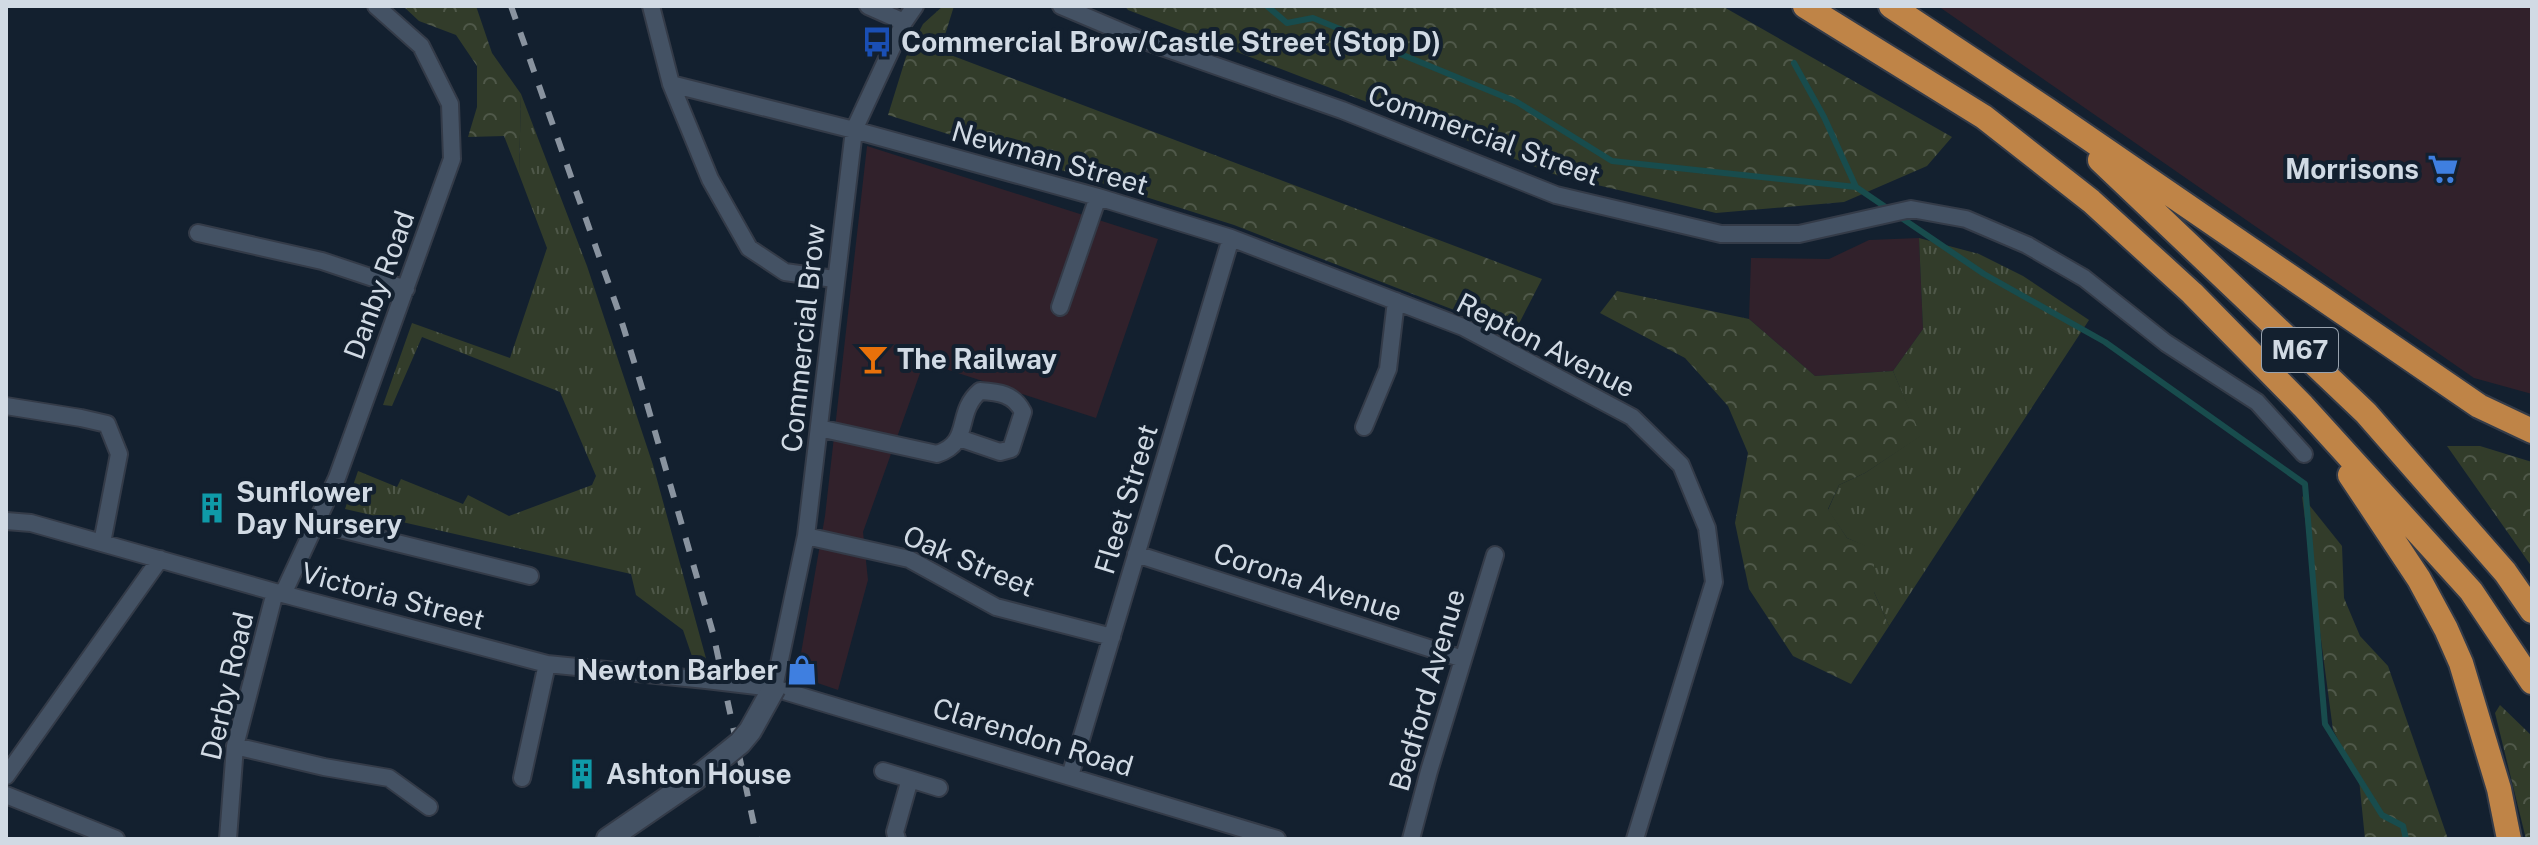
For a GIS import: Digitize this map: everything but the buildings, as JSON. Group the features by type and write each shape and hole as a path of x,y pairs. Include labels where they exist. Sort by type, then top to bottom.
{"highway":[{"name":"M67","path":"1805,6 1984,117 2091,201 2192,293 2303,406 2471,591 2532,682"},
{"name":"M67","path":"1891,6 2479,406 2532,431"},
{"name":"M67","path":"2046,109 2366,413 2505,572 2532,611"},
{"name":"M67","path":"2303,406 2419,579 2446,629 2461,663 2499,789 2509,839"}],"street":[{"name":"Danby Road","path":"279,593 337,478 452,159 450,104 421,46 376,6"},
{"path":"651,6 671,84 710,179 749,248 785,272 834,279"},
{"path":"868,6 904,22"},
{"name":"Commercial Brow","path":"774,688 806,536 854,130 904,22 915,6"},
{"name":"Commercial Street","path":"1061,6 1139,39 1342,110 1556,195 1721,234 1799,234 1911,209 1966,219 2027,245 2084,278 2166,343 2257,402 2304,454"},
{"name":"Newman Street","path":"671,84 1098,197 1231,238"},
{"path":"1060,307 1098,197"},
{"path":"198,233 322,261 406,289"},
{"name":"Repton Avenue","path":"1231,238 1463,327 1632,417 1681,465 1707,528 1714,582 1635,839"},
{"name":"Fleet Street","path":"1070,776 1231,238"},
{"path":"1364,427 1388,369 1396,301"},
{"path":"6,406 107,424 119,454 102,543"},
{"path":"819,428 937,454 951,450 959,438"},
{"name":"Victoria Street","path":"6,521 31,523 547,664 774,688"},
{"path":"316,523 530,576"},
{"name":"Oak Street","path":"806,536 909,559 996,607 1112,637"},
{"name":"Corona Avenue","path":"1136,554 1463,659"},
{"name":"Bedford Avenue","path":"1411,839 1495,555"},
{"path":"6,776 160,559"},
{"name":"Derby Road","path":"228,839 235,746 279,593"},
{"path":"522,778 547,664"},
{"path":"608,839 694,780 740,743 774,688"},
{"name":"Clarendon Road","path":"774,688 1070,776 1230,832 1277,839"},
{"path":"235,746 324,767 389,778 429,807"},
{"path":"883,771 939,788"},
{"path":"897,839 895,832 910,779"},
{"path":"6,795 116,839"}],"shaded area":[{"path":"1938,6 2532,6 2532,394 2474,378"},
{"path":"867,146 1158,239 1096,418 924,362 863,532 868,580 838,690 797,676 825,516"},
{"path":"1919,238 1923,329 1893,371 1815,376 1749,319 1751,258 1829,259 1869,240"}],"green space":[{"path":"403,6 476,6 492,53 521,94 519,174 504,136 468,137 477,107 477,66 456,35 419,21"},
{"path":"943,6 954,6 940,51 1542,279 1511,339 1467,315 1234,225 888,115 906,57 923,24"},
{"path":"1125,6 1722,6 1952,137 1927,166 1844,202 1716,213 1559,176 1128,10"},
{"path":"521,94 587,266 653,465 707,662 695,665 683,630 636,595 631,574 345,509 358,471 397,487 401,479 463,504 468,495 509,516 592,485 596,476 560,392 422,337 392,406 383,405 412,323 510,358 547,248 519,174"},
{"path":"1919,238 1979,254 2023,276 2089,320 1889,626 1874,592 1874,550 1847,538 1828,510 1839,485 1865,473 1920,436 1893,371 1923,329"},
{"path":"1617,291 1749,319 1815,376 1893,371 1921,436 1865,473 1839,485 1828,509 1847,538 1874,549 1874,592 1889,626 1851,684 1793,656 1749,589 1735,523 1748,453 1728,406 1685,358 1600,313"},
{"path":"2447,446 2480,446 2532,462 2532,567"},
{"path":"2302,496 2342,546 2344,598 2360,636 2388,666 2448,839 2365,839 2359,779 2333,730"},
{"path":"2500,705 2532,736 2532,839 2526,839 2495,713"}],"waterway":[{"path":"1267,6 1287,23 1313,18 1517,102 1612,161 1856,187 1984,274 2105,342 2305,484 2325,724 2382,815 2403,826 2406,839"},
{"path":"1794,63 1824,117 1856,187"}],"railway":[{"path":"511,6 619,313 647,404 713,633 757,839"}],"place":[{"name":"Commercial Brow/Castle Street (Stop D)","path":"877,42"},
{"name":"Morrisons","path":"2443,169"},
{"name":"The Railway","path":"873,359"},
{"name":"Sunflower Day Nursery","path":"212,508"},
{"name":"Newton Barber","path":"802,670"},
{"name":"Ashton House","path":"582,774"}]}
